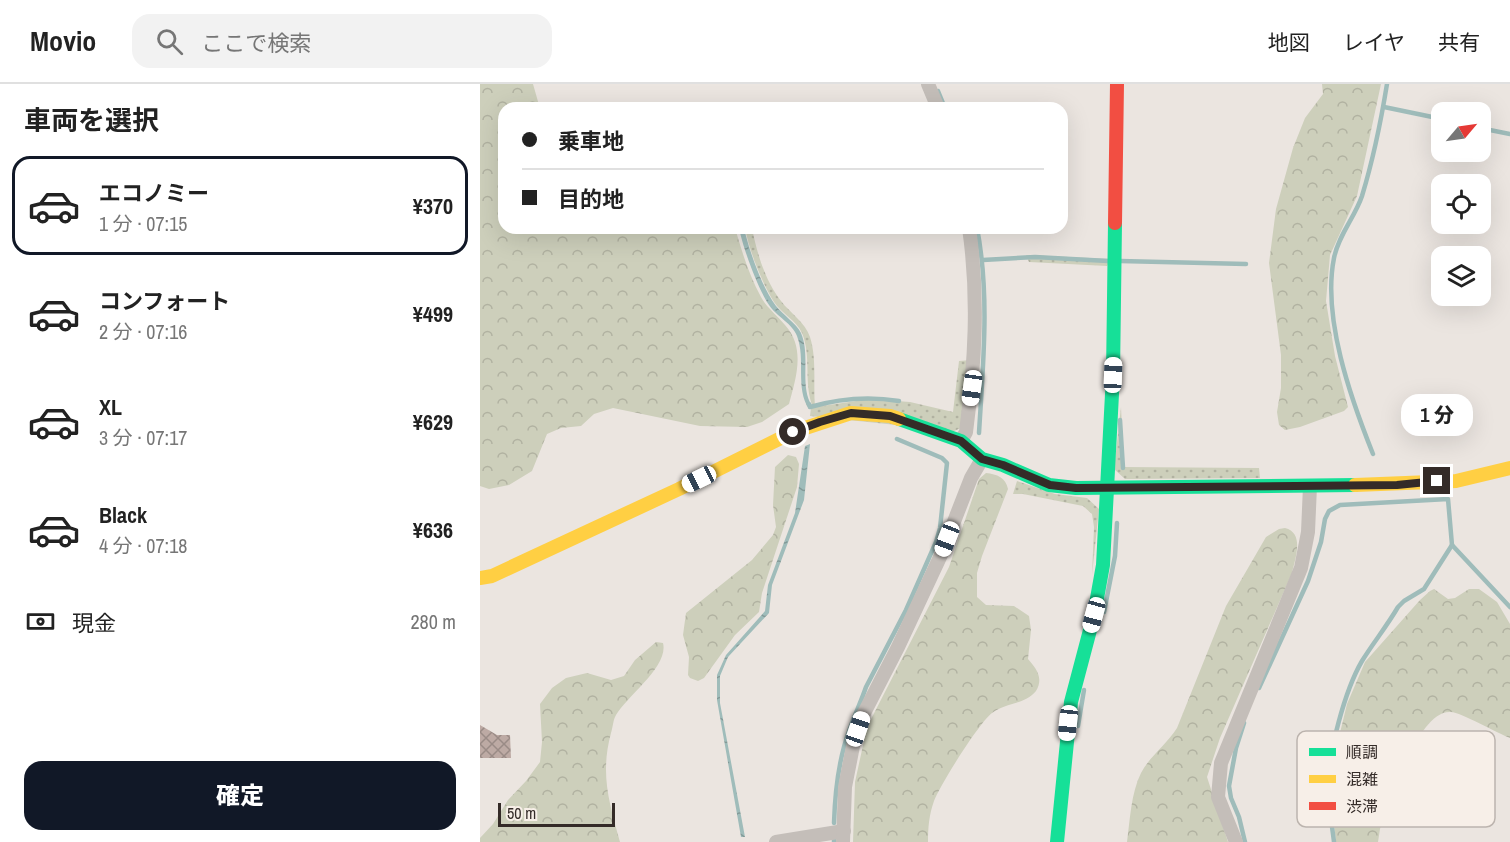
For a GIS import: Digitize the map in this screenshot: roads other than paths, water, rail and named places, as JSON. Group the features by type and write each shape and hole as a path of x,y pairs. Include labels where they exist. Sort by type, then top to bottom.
{"street":[{"path":"928,84 936,102"},
{"path":"1057,842 1071,702 1094,615 1103,565 1113,375 1117,84"},
{"path":"961,441 966,432 976,338 970,234"},
{"path":"480,578 492,576 679,489 793,432 851,413 890,416 961,441 982,459 1003,465 1050,485 1107,488 1397,485 1456,481 1510,468"},
{"path":"776,842 843,836 845,787 854,741 862,717 941,555 971,478 982,459"},
{"path":"1236,842 1218,797 1221,763 1301,568 1308,532 1310,486"}],"water":[{"path":"741,234 746,234 757,268 771,298 801,333 805,351 806,389 812,406 809,409 802,392 801,354 797,336 765,298"},
{"path":"810,444 804,500 772,585 769,613 728,657 720,676 720,703 745,837 741,837 717,700 717,675 726,655 765,611 768,585 795,513 805,446"}],"waterway":[{"path":"1373,454 1356,409 1341,358 1335,332 1331,281 1336,250 1359,204 1366,182 1387,84"},
{"path":"938,91 943,102"},
{"path":"1384,107 1431,117"},
{"path":"1491,130 1510,134"},
{"path":"978,234 984,304 984,356 979,433"},
{"path":"983,260 1035,257 1108,261"},
{"path":"1120,261 1246,264"},
{"path":"809,404 810,407 865,398 899,401"},
{"path":"1120,420 1123,468"},
{"path":"834,823 836,788 845,742 851,725 866,687 906,610 940,528 947,463 942,458 897,439"},
{"path":"1259,688 1308,581 1321,542 1325,519 1329,511 1340,505 1448,499 1452,545 1510,607"},
{"path":"1104,612 1115,556 1117,523"},
{"path":"1337,731 1350,688 1362,661 1398,607 1424,589 1452,545"},
{"path":"1078,726 1084,690"},
{"path":"1244,723 1236,748 1229,786 1245,842"},
{"path":"1332,827 1334,842"}]}
